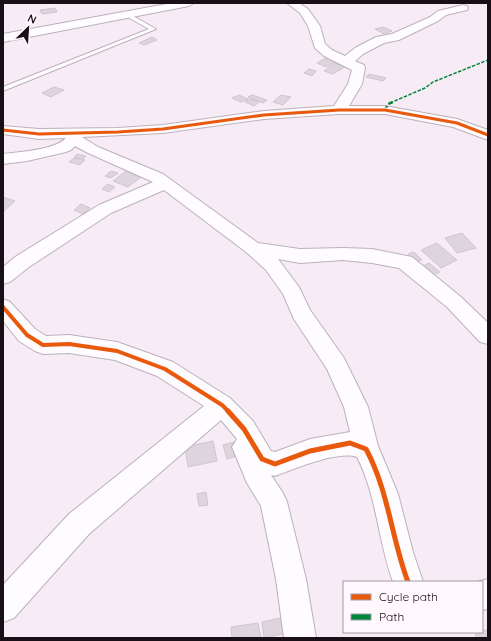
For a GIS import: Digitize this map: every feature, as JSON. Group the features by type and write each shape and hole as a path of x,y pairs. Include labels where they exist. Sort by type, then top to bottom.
{"street":[{"path":"3,38 189,3"},
{"path":"292,3 304,11 314,26 319,45 328,53 359,68 353,88 339,110"},
{"path":"347,61 359,51 380,40 395,38 434,19 442,13 463,8"},
{"path":"3,130 74,136 163,129 264,115 339,110 385,110 424,116 457,124 488,135"},
{"path":"3,159 27,156 66,146 74,136"},
{"path":"74,136 93,150 157,177 253,248 273,265 292,292 301,314 336,364 356,407 366,449 375,465 386,500 395,541 408,581"},
{"path":"3,277 22,262 105,209 165,183"},
{"path":"253,248 300,256 343,254 372,256 405,262 454,302 488,336"},
{"path":"3,307 27,335 43,345 69,344 117,351 165,369 229,413 244,429 262,459 275,464 310,451 350,443 366,449"},
{"path":"3,607 79,524 229,413"},
{"path":"229,413 250,457 256,474 274,502 291,579 300,638"}],"lane":[{"path":"3,89 145,34 153,29 126,14"}],"building":[{"path":"55,8 57,12 42,14 40,10"},
{"path":"383,27 392,31 384,34 375,29"},
{"path":"152,37 157,40 144,45 139,43"},
{"path":"326,58 335,62 326,67 317,63"},
{"path":"335,63 345,67 333,74 324,71"},
{"path":"309,69 316,71 312,76 304,73"},
{"path":"369,74 386,78 383,81 366,77"},
{"path":"54,87 64,90 51,97 42,93"},
{"path":"239,95 248,99 241,102 232,98"},
{"path":"252,95 267,100 263,103 248,97"},
{"path":"281,95 291,97 283,105 273,102"},
{"path":"250,99 259,102 254,106 245,102"},
{"path":"77,154 86,156 83,159 74,157"},
{"path":"74,158 85,160 80,165 69,162"},
{"path":"111,171 118,173 111,178 105,176"},
{"path":"126,171 141,177 128,187 113,181"},
{"path":"108,184 115,187 109,192 102,189"},
{"path":"3,197 15,201 3,212"},
{"path":"81,204 90,208 83,214 74,210"},
{"path":"462,233 476,248 457,253 445,238"},
{"path":"437,243 457,260 441,268 421,250"},
{"path":"414,252 422,260 416,262 408,254"},
{"path":"429,263 440,272 431,276 421,267"},
{"path":"213,441 217,461 188,467 185,447"},
{"path":"234,442 237,456 227,459 223,445"},
{"path":"206,492 208,505 199,506 197,494"},
{"path":"289,616 293,632 264,638 262,622"},
{"path":"258,623 261,638 232,638 231,627"},
{"path":"488,629 488,638 477,638 475,635 483,633 483,631"}],"marked path":[{"path":"385,110 388,104 425,88 433,82 488,60"}],"cycle path":[{"path":"3,130 39,134 118,132 163,129 264,115 339,110 385,110 457,123 488,135"},
{"path":"3,307 27,335 43,345 69,344 117,351 165,369 222,405 244,429 262,459 275,464 310,451 350,443 366,449 381,481 398,552 408,581"}]}
